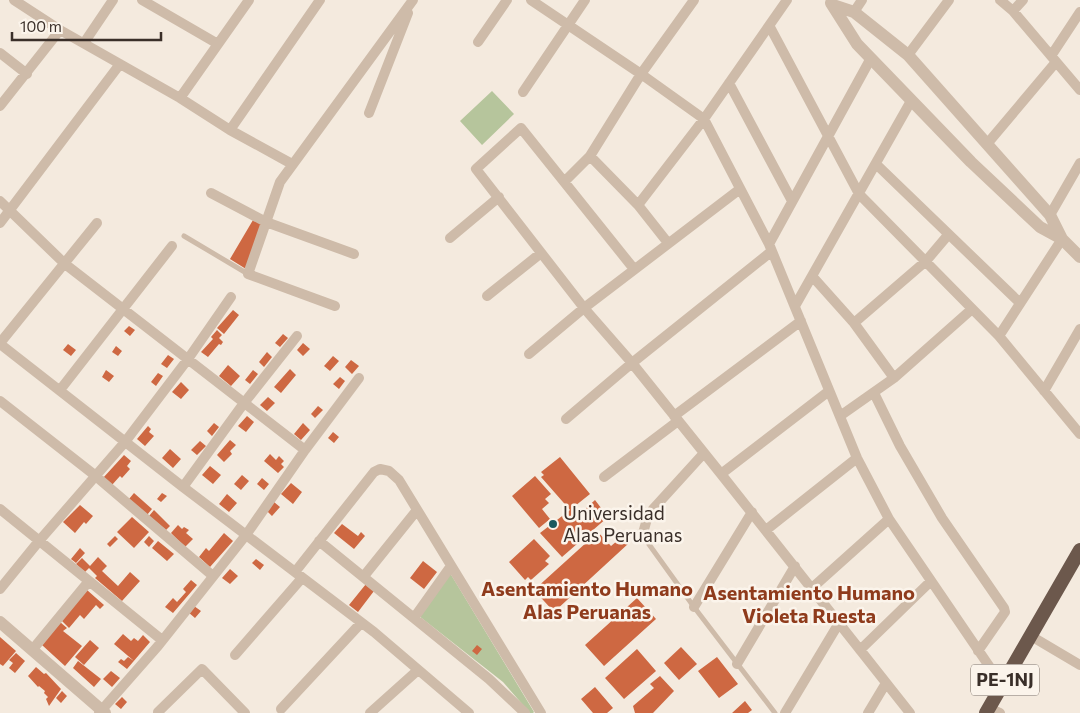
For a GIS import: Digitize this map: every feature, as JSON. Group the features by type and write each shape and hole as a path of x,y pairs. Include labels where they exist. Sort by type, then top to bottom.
{"highway":[{"name":"PE-1NJ","path":"992,711 1002,685 1080,550"}],"street":[{"path":"14,0 60,30 180,98 230,130 292,164"},
{"path":"84,43 113,0"},
{"path":"142,0 218,44"},
{"path":"180,98 249,0"},
{"path":"230,130 320,0"},
{"path":"369,113 413,0"},
{"path":"335,306 248,274 280,182 413,0"},
{"path":"478,42 506,0"},
{"path":"531,0 642,74 704,119 771,247 857,458 889,519 1002,685"},
{"path":"523,92 585,0"},
{"path":"565,181 590,156 642,74 694,0"},
{"path":"638,205 704,119 770,27 787,0"},
{"path":"854,12 862,0"},
{"path":"908,54 949,0"},
{"path":"1000,0 1013,11 1080,90"},
{"path":"1013,11 1023,0"},
{"path":"830,3 854,12 908,54 1050,215 1062,239"},
{"path":"830,3 857,44 971,162 1040,227 1062,239 1080,257"},
{"path":"987,144 1054,59 1080,12"},
{"path":"770,27 858,194 998,336 1080,434"},
{"path":"0,106 60,30"},
{"path":"0,53 27,74"},
{"path":"566,419 771,247 792,201 871,58"},
{"path":"0,223 120,64"},
{"path":"729,83 792,201"},
{"path":"795,306 912,101"},
{"path":"634,269 521,128 476,169 584,308 632,363 752,512 910,713"},
{"path":"590,156 638,205 668,243"},
{"path":"1050,215 1080,163"},
{"path":"876,164 1020,303"},
{"path":"528,354 634,269 740,189"},
{"path":"211,193 266,222 354,254"},
{"path":"450,238 499,197"},
{"path":"0,202 65,264 305,450"},
{"path":"97,223 0,343 183,487 361,623 469,713"},
{"path":"854,323 926,261 948,235"},
{"path":"998,336 1062,239"},
{"path":"60,390 172,246"},
{"path":"487,296 541,253"},
{"path":"812,276 854,323 894,378"},
{"path":"0,589 125,442 188,359 231,297"},
{"path":"840,416 894,378 972,310"},
{"path":"604,477 676,418 801,321"},
{"path":"1044,391 1080,329"},
{"path":"183,487 244,403 297,336"},
{"path":"0,622 33,649 102,712 246,535 305,450 359,378"},
{"path":"721,474 829,391"},
{"path":"874,393 900,446 942,518 1004,608 1005,612 978,651"},
{"path":"0,401 95,476 213,576"},
{"path":"643,533 647,519 653,509 704,453"},
{"path":"766,530 857,458"},
{"path":"235,655 298,575 319,541 374,472 380,469 389,471 399,480 541,713"},
{"path":"0,509 162,640"},
{"path":"364,576 417,510"},
{"path":"694,607 752,512"},
{"path":"812,588 889,519"},
{"path":"319,541 489,679 525,713"},
{"path":"414,618 451,566"},
{"path":"737,664 795,566"},
{"path":"33,649 89,581"},
{"path":"860,650 931,581"},
{"path":"281,709 361,623"},
{"path":"785,713 840,624"},
{"path":"1030,636 1080,665"},
{"path":"159,713 202,669 244,713"},
{"path":"370,713 418,670"},
{"path":"868,713 886,683"}],"lane":[{"path":"184,236 248,274"},
{"path":"643,533 648,543 694,607 775,713"}],"green space":[{"path":"492,91 514,114 482,145 460,121"},
{"path":"450,573 533,713 530,713 503,682 419,616"}],"building":[{"path":"253,220 263,225 246,269 230,259"},
{"path":"233,310 239,315 224,334 217,328"},
{"path":"129,326 135,330 130,336 124,331"},
{"path":"217,330 222,335 219,338 223,342 208,357 201,352 213,339 211,337"},
{"path":"283,334 288,338 280,347 275,343"},
{"path":"303,343 310,349 303,356 297,350"},
{"path":"68,344 76,350 71,356 63,350"},
{"path":"116,346 122,351 118,356 112,352"},
{"path":"267,352 272,357 264,367 259,362"},
{"path":"168,355 174,359 167,368 161,364"},
{"path":"333,356 339,361 330,371 324,366"},
{"path":"351,360 359,366 352,374 345,367"},
{"path":"228,365 240,376 231,386 219,376"},
{"path":"290,369 296,375 281,393 274,387"},
{"path":"106,370 114,376 109,382 102,377"},
{"path":"253,370 258,374 250,384 245,380"},
{"path":"158,373 163,376 156,386 151,382"},
{"path":"340,377 345,381 339,389 333,384"},
{"path":"181,382 189,390 181,399 172,392"},
{"path":"268,397 275,403 267,411 260,405"},
{"path":"318,406 323,410 315,418 311,414"},
{"path":"247,416 254,422 246,432 238,426"},
{"path":"214,423 219,427 212,436 207,431"},
{"path":"303,423 310,430 301,440 294,434"},
{"path":"148,426 151,429 149,432 154,436 145,446 137,439"},
{"path":"333,432 339,437 334,443 328,438"},
{"path":"230,440 236,445 230,451 232,454 224,462 217,455"},
{"path":"200,441 206,446 197,455 191,450"},
{"path":"170,449 181,459 173,468 162,458"},
{"path":"270,454 276,460 279,456 284,461 281,464 284,467 278,473 264,461"},
{"path":"124,455 131,461 127,466 130,469 112,485 103,478"},
{"path":"560,457 590,494 575,506 582,512 595,500 608,517 562,557 540,533 570,510 541,477 544,475 541,472"},
{"path":"210,466 221,475 213,484 202,475"},
{"path":"242,475 249,481 241,490 234,484"},
{"path":"535,476 551,494 545,499 549,503 542,509 550,519 539,528 512,496"},
{"path":"262,478 269,484 264,490 257,484"},
{"path":"291,483 302,492 293,504 281,494"},
{"path":"134,493 152,509 147,515 129,499"},
{"path":"162,493 167,496 161,502 157,499"},
{"path":"227,494 237,503 229,512 219,504"},
{"path":"274,502 280,507 272,516 267,511"},
{"path":"80,505 93,516 86,524 84,522 75,533 63,522"},
{"path":"154,510 170,526 166,530 149,516"},
{"path":"132,517 149,532 134,548 117,532"},
{"path":"342,524 358,536 361,532 365,536 354,549 334,533"},
{"path":"178,525 182,529 184,527 189,530 186,533 193,539 185,547 171,533"},
{"path":"598,532 611,546 623,536 629,543 554,612 534,590"},
{"path":"224,533 233,541 210,567 199,557 206,548 209,551"},
{"path":"115,536 118,539 110,547 107,544"},
{"path":"149,536 154,541 149,547 144,542"},
{"path":"534,539 550,556 545,561 549,564 531,580 528,577 525,580 509,562"},
{"path":"158,541 174,554 167,561 152,548"},
{"path":"80,548 85,553 76,563 71,559"},
{"path":"98,557 107,566 102,571 118,586 130,572 140,581 122,601 95,578 97,576 89,568 85,572 76,564 82,558 90,566"},
{"path":"256,559 264,565 260,570 252,563"},
{"path":"423,561 437,572 424,589 410,578"},
{"path":"230,569 238,576 230,584 222,578"},
{"path":"191,580 197,585 173,613 165,607 173,598 177,602 186,592 183,589"},
{"path":"366,584 374,591 358,612 349,605"},
{"path":"87,590 104,605 100,609 96,605 84,619 80,615 69,628 61,620"},
{"path":"637,598 656,619 604,666 585,645"},
{"path":"194,606 201,611 195,618 188,612"},
{"path":"60,622 67,628 63,631 82,646 65,666 42,645"},
{"path":"123,634 131,641 134,638 138,641 143,635 150,642 134,661 114,644"},
{"path":"0,637 16,651 3,666 0,664"},
{"path":"90,640 99,648 84,665 75,657"},
{"path":"477,645 482,649 477,655 472,651"},
{"path":"681,647 697,664 679,680 664,663"},
{"path":"637,649 656,671 624,699 605,678"},
{"path":"16,653 25,661 15,673 9,668 13,663 9,660"},
{"path":"128,657 134,661 127,669 118,662 121,659 124,661"},
{"path":"717,657 738,684 719,698 698,671"},
{"path":"78,661 101,679 94,687 73,668"},
{"path":"36,667 44,674 46,673 61,689 49,706 45,691 38,687 28,676"},
{"path":"111,671 120,678 112,687 103,679"},
{"path":"660,676 674,691 653,713 635,713 633,706 654,688 650,684"},
{"path":"595,687 613,708 607,713 593,713 581,699"},
{"path":"62,691 67,696 61,703 56,698"},
{"path":"122,697 127,702 121,709 115,704"},
{"path":"745,701 752,710 748,713 732,713"}],"place":[{"name":"Universidad Alas Peruanas","path":"553,524"}],"district":[{"name":"Asentamiento Humano Alas Peruanas","path":"587,600"},
{"name":"Asentamiento Humano Violeta Ruesta","path":"809,604"}]}
